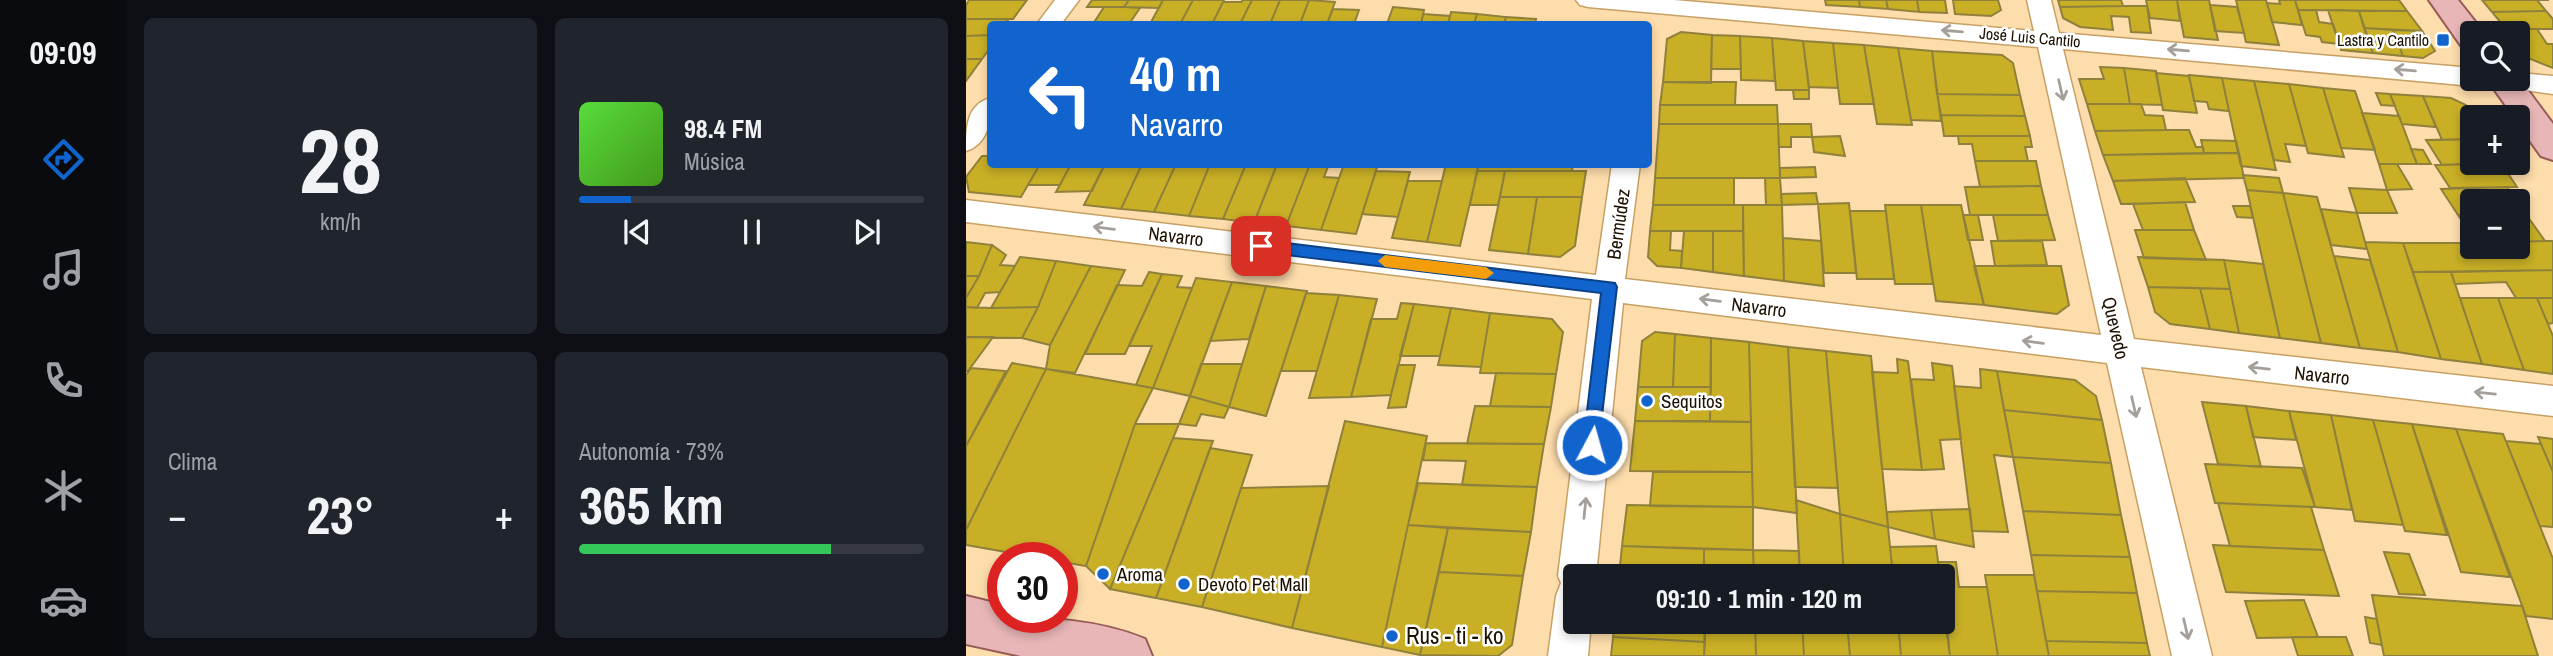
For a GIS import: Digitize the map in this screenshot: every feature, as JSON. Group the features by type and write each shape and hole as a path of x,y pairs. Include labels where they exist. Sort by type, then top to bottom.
{"main road":[{"path":"2443,0 2460,23"},
{"path":"2510,91 2553,148"},
{"path":"966,620 1128,656"}],"street":[{"path":"1051,21 1067,0"},
{"name":"José Luis Cantilo","path":"1588,0 1648,10 2049,39 2460,75"},
{"name":"Quevedo","path":"2039,0 2192,656"},
{"path":"2530,82 2553,85"},
{"path":"966,141 987,111"},
{"name":"Bermúdez","path":"1578,564 1609,287 1625,168"},
{"name":"Navarro","path":"966,211 1609,287 2121,353 2553,401"},
{"path":"1568,656 1571,634"}],"building":[{"path":"969,0 1027,0 1013,19 966,19 966,5"},
{"path":"1092,0 1129,0 1124,7 1087,7"},
{"path":"1129,0 1163,0 1159,8 1124,7"},
{"path":"1163,0 1193,0 1182,21 1152,21"},
{"path":"1193,0 1224,0 1214,21 1182,21"},
{"path":"1252,0 1242,21 1214,21 1223,2"},
{"path":"1252,0 1280,0 1271,21 1242,21"},
{"path":"1280,0 1309,0 1301,21 1271,21"},
{"path":"1309,0 1335,2 1328,21 1301,21"},
{"path":"1825,0 1859,0 1860,7 1826,5"},
{"path":"1859,0 1886,0 1888,9 1860,7"},
{"path":"1886,0 1917,0 1919,12 1888,9"},
{"path":"1917,0 1945,0 1947,13 1919,12"},
{"path":"1953,0 1998,0 2001,10 1991,16 1955,14"},
{"path":"2058,0 2121,0 2123,6 2060,7"},
{"path":"2146,0 2177,0 2180,21 2150,18"},
{"path":"2177,0 2209,0 2218,40 2184,37"},
{"path":"2236,0 2266,0 2279,45 2246,42"},
{"path":"2279,0 2295,0 2302,25 2272,22 2267,3 2280,4"},
{"path":"2295,0 2399,0 2407,11 2298,10"},
{"path":"2482,0 2537,0 2546,11 2492,12"},
{"path":"2210,5 2237,7 2244,33 2215,31"},
{"path":"2147,6 2151,33 2131,32 2129,17 2111,16 2113,30 2080,27 2063,18 2060,7"},
{"path":"1104,7 1140,8 1131,21 1095,21"},
{"path":"1393,7 1424,10 1422,21 1388,21"},
{"path":"1333,9 1359,10 1355,21 1328,21"},
{"path":"2298,10 2316,10 2319,22 2333,24 2340,44 2322,42 2320,37 2306,35"},
{"path":"2328,10 2359,11 2373,53 2341,50"},
{"path":"2359,11 2407,11 2422,31 2364,28"},
{"path":"2546,11 2553,19 2553,29 2530,29 2530,21 2499,21 2492,12"},
{"path":"1451,12 1477,14 1475,21 1449,21"},
{"path":"1423,14 1450,16 1449,21 1422,21"},
{"path":"1477,14 1506,17 1505,21 1475,21"},
{"path":"1506,17 1536,19 1536,21 1505,21"},
{"path":"966,19 1009,19 987,21 987,35 966,36"},
{"path":"2364,28 2393,30 2403,56 2373,53"},
{"path":"2530,29 2537,29 2547,44 2553,44 2553,68 2530,59"},
{"path":"2393,30 2422,31 2435,51 2423,58 2403,56"},
{"path":"1681,32 1712,35 1711,83 1663,82 1667,39"},
{"path":"987,35 987,52 982,59 966,59 966,36"},
{"path":"1712,35 1740,36 1741,69 1711,69"},
{"path":"1740,36 1772,38 1775,81 1741,80"},
{"path":"1772,38 1803,41 1809,90 1776,90"},
{"path":"1803,41 1833,43 1838,88 1809,87"},
{"path":"1833,43 1864,45 1874,104 1840,104"},
{"path":"1864,45 1898,48 1912,125 1877,124"},
{"path":"1898,48 1932,51 1941,121 1911,120"},
{"path":"1932,51 2002,55 2013,63 2020,95 1937,94"},
{"path":"966,59 982,59 966,81"},
{"path":"2100,67 2124,68 2130,104 2087,104 2079,79 2104,79"},
{"path":"2124,68 2156,71 2162,105 2130,104"},
{"path":"2156,73 2189,76 2197,113 2163,110"},
{"path":"2189,75 2222,78 2229,111 2209,109 2207,102 2194,101"},
{"path":"2222,78 2254,81 2276,170 2241,166"},
{"path":"2254,81 2289,84 2306,146 2285,144 2290,162 2274,160"},
{"path":"1663,82 1736,82 1735,105 1660,105"},
{"path":"2289,84 2323,88 2344,157 2308,153"},
{"path":"2323,88 2355,91 2375,150 2341,148"},
{"path":"1793,90 1809,90 1809,99 1794,99"},
{"path":"2376,93 2390,94 2395,106 2381,105"},
{"path":"1937,94 2020,95 2025,116 1941,115"},
{"path":"2390,94 2423,96 2436,127 2402,124"},
{"path":"2423,96 2451,98 2466,105 2460,105 2460,139 2442,140"},
{"path":"2087,104 2141,104 2145,115 2163,116 2166,130 2095,131"},
{"path":"1660,105 1777,105 1778,124 1659,124"},
{"path":"2362,113 2399,116 2417,164 2379,164"},
{"path":"1941,115 2025,116 2030,136 1944,136"},
{"path":"1659,124 1778,124 1780,178 1655,178"},
{"path":"1778,124 1811,124 1812,137 1791,137 1791,147 1779,147"},
{"path":"2189,130 2196,147 2203,147 2204,153 2103,155 2095,131"},
{"path":"1840,136 1845,156 1814,152 1812,137"},
{"path":"1958,136 2030,136 2032,147 2025,147 2028,161 1975,161 1972,144 1959,144"},
{"path":"2460,139 2460,164 2442,165 2426,140"},
{"path":"2201,140 2236,141 2239,153 2204,153"},
{"path":"2411,149 2423,150 2431,164 2417,164"},
{"path":"2239,153 2244,178 2113,181 2103,155"},
{"path":"982,156 987,156 987,168 1038,168 1021,197 969,192 966,177"},
{"path":"1975,161 2036,161 2041,186 1980,187"},
{"path":"2379,164 2397,164 2412,189 2387,190"},
{"path":"2460,164 2460,175 2509,175 2517,187 2450,188 2435,165"},
{"path":"1815,167 1816,177 1780,178 1780,168"},
{"path":"1038,168 1069,168 1060,185 1028,185"},
{"path":"1069,168 1103,168 1092,191 1056,192"},
{"path":"1103,168 1140,168 1121,209 1084,205"},
{"path":"1140,168 1174,168 1154,212 1121,209"},
{"path":"1174,168 1208,168 1189,216 1154,212"},
{"path":"1208,168 1245,168 1223,219 1189,216"},
{"path":"1244,168 1276,168 1254,223 1223,219"},
{"path":"1275,168 1308,168 1286,226 1254,223"},
{"path":"1308,168 1327,168 1324,177 1339,178 1321,230 1286,226"},
{"path":"1343,168 1377,168 1356,234 1321,230"},
{"path":"1445,168 1478,168 1460,246 1427,242"},
{"path":"1478,168 1572,168 1572,171 1477,171"},
{"path":"1376,171 1410,172 1398,217 1362,214"},
{"path":"1477,171 1505,171 1498,205 1470,205"},
{"path":"1505,171 1586,171 1582,197 1500,197"},
{"path":"2243,175 2279,178 2283,193 2247,190"},
{"path":"1655,178 1734,178 1734,205 1653,205"},
{"path":"1765,178 1780,178 1782,205 1766,205"},
{"path":"2185,178 2195,202 2121,204 2113,181"},
{"path":"1408,181 1442,181 1427,242 1392,238"},
{"path":"2041,186 2048,215 1970,215 1965,187"},
{"path":"2507,187 2508,189 2460,189 2458,215 2441,189"},
{"path":"2349,188 2387,190 2397,213 2357,213"},
{"path":"2247,190 2283,193 2321,343 2280,338"},
{"path":"1816,193 1818,204 1782,205 1781,194"},
{"path":"2283,193 2317,197 2360,348 2321,343"},
{"path":"1500,197 1537,197 1528,254 1489,250"},
{"path":"1537,197 1582,197 1575,246 1560,257 1528,254"},
{"path":"2185,202 2194,230 2143,230 2133,204"},
{"path":"1849,203 1856,273 1824,273 1818,204"},
{"path":"1653,205 1743,205 1743,231 1650,231"},
{"path":"1743,205 1782,205 1784,281 1744,276"},
{"path":"1885,205 1921,205 1933,284 1895,284"},
{"path":"1921,205 1961,205 1984,305 1936,301"},
{"path":"2233,206 2250,206 2253,218 2237,217"},
{"path":"2321,209 2357,213 2367,249 2331,245"},
{"path":"1850,211 1886,211 1894,279 1857,279"},
{"path":"1963,215 1978,215 1983,240 1968,240"},
{"path":"1993,215 2048,215 2055,240 1998,241"},
{"path":"2530,220 2545,241 2530,242"},
{"path":"2135,230 2194,230 2206,260 2144,258"},
{"path":"1650,231 1671,231 1670,250 1682,251 1681,268 1657,266 1648,257"},
{"path":"1684,231 1713,231 1713,272 1681,268"},
{"path":"1713,231 1743,231 1744,276 1713,272"},
{"path":"1783,238 1821,241 1824,286 1784,281"},
{"path":"1991,241 2042,241 2047,265 1995,266"},
{"path":"2553,241 2553,270 2413,272 2403,243 2460,243 2460,259 2530,259 2530,242"},
{"path":"966,242 992,245 979,276 966,276"},
{"path":"2365,242 2403,243 2441,359 2398,352"},
{"path":"992,245 1006,255 1000,265 1015,266 1000,292 985,293 977,308 966,307 966,298"},
{"path":"2334,256 2370,260 2398,352 2360,348"},
{"path":"1020,257 1056,261 1038,307 991,308"},
{"path":"2138,257 2224,260 2230,289 2148,287"},
{"path":"2224,260 2263,264 2280,338 2239,333"},
{"path":"1056,261 1091,266 1050,345 1022,338 1038,307"},
{"path":"1091,266 1125,270 1075,373 1046,369 1050,345"},
{"path":"1974,266 2061,266 2069,305 2057,314 1984,305"},
{"path":"2553,270 2553,298 2516,298 2506,282 2455,284 2451,272"},
{"path":"1149,272 1162,274 1125,354 1085,354 1117,285 1142,286"},
{"path":"2413,272 2451,272 2482,364 2441,359"},
{"path":"1162,274 1182,276 1177,287 1192,288 1153,388 1136,385 1152,346 1129,346"},
{"path":"966,276 979,276 966,298"},
{"path":"1196,278 1232,282 1190,396 1153,388"},
{"path":"1232,282 1266,286 1249,339 1210,341"},
{"path":"1266,286 1307,291 1266,416 1229,407"},
{"path":"2148,287 2200,288 2210,329 2170,324 2155,312"},
{"path":"2200,288 2230,289 2239,333 2210,329"},
{"path":"1306,293 1339,295 1317,371 1281,371"},
{"path":"1339,295 1377,299 1351,397 1309,398"},
{"path":"2460,298 2498,298 2524,370 2482,364"},
{"path":"2498,298 2537,298 2553,336 2553,374 2524,370"},
{"path":"2537,298 2553,298 2553,323 2548,324"},
{"path":"1401,303 1414,304 1391,395 1351,397 1371,319 1397,319"},
{"path":"1414,304 1451,308 1440,356 1400,356"},
{"path":"966,307 1038,307 1022,338 966,337"},
{"path":"1451,308 1490,313 1481,367 1438,365"},
{"path":"1490,313 1552,319 1563,332 1556,374 1480,373"},
{"path":"1655,332 1675,334 1673,387 1638,387 1642,341"},
{"path":"1675,334 1711,338 1711,387 1673,387"},
{"path":"966,337 993,337 968,371 966,371"},
{"path":"1711,338 1749,342 1751,422 1710,421"},
{"path":"1749,342 1788,347 1797,513 1753,507"},
{"path":"1788,347 1826,351 1838,488 1795,487"},
{"path":"1826,351 1871,356 1888,527 1840,514"},
{"path":"1897,359 1908,361 1922,470 1882,469 1872,372 1898,373"},
{"path":"1012,363 1046,369 966,530 966,446"},
{"path":"1932,363 1952,366 1961,439 1940,440 1944,469 1922,470 1911,379 1934,380"},
{"path":"1201,364 1242,364 1229,407 1190,396"},
{"path":"1398,365 1415,365 1406,407 1388,408"},
{"path":"971,368 1006,371 966,446 966,375"},
{"path":"1046,369 1153,388 1135,424 1086,566 1078,565 1078,542 987,542 987,549 966,545 966,530"},
{"path":"1980,369 1997,371 2013,457 1994,455 2008,532 1972,531 1954,386 1981,388"},
{"path":"1997,371 2075,380 2096,396 2102,420 2004,410"},
{"path":"1496,373 1556,374 1551,407 1490,406"},
{"path":"1638,387 1711,387 1710,421 1635,421"},
{"path":"1190,396 1229,407 1224,418 1201,414 1196,426 1179,424"},
{"path":"2202,402 2246,406 2261,467 2218,464"},
{"path":"1475,406 1551,407 1544,444 1467,444"},
{"path":"2246,406 2289,411 2296,440 2253,437"},
{"path":"2004,410 2102,420 2111,463 2013,457"},
{"path":"2289,411 2331,415 2352,510 2315,507"},
{"path":"2331,415 2373,420 2403,525 2355,521"},
{"path":"2373,420 2412,424 2447,535 2405,531"},
{"path":"1345,421 1427,436 1382,647 1292,628"},
{"path":"1635,421 1751,422 1752,472 1630,471"},
{"path":"1135,424 1179,424 1110,589 1086,566"},
{"path":"2412,424 2456,429 2510,577 2461,572"},
{"path":"2456,429 2503,434 2553,559 2553,619 2526,616"},
{"path":"2538,437 2553,439 2553,472"},
{"path":"1173,438 1213,441 1156,598 1110,589"},
{"path":"2506,441 2541,444 2553,472 2553,527 2540,526"},
{"path":"1426,443 1544,444 1537,487 1462,485 1466,461 1423,460"},
{"path":"1210,448 1252,455 1202,607 1156,598"},
{"path":"2013,457 2111,463 2121,515 2023,511"},
{"path":"2205,464 2302,468 2315,507 2215,503"},
{"path":"1653,472 1752,472 1753,507 1650,506"},
{"path":"1418,483 1537,487 1531,532 1408,525"},
{"path":"1329,486 1292,628 1202,607 1241,488"},
{"path":"1796,500 1840,514 1843,564 1799,564"},
{"path":"2218,503 2311,507 2324,550 2230,546"},
{"path":"1627,505 1753,507 1753,550 1622,546"},
{"path":"1970,509 1974,547 1935,539 1931,510"},
{"path":"1931,510 1935,539 1888,527 1887,512"},
{"path":"2023,511 2121,515 2130,557 2031,555"},
{"path":"1840,514 1888,527 1892,564 1843,564"},
{"path":"1408,525 1448,528 1420,655 1382,647"},
{"path":"1448,528 1531,532 1523,576 1439,572"},
{"path":"2213,545 2324,550 2339,596 2226,592"},
{"path":"1622,546 1704,549 1704,564 1620,564"},
{"path":"1936,546 1938,564 1892,564 1890,547"},
{"path":"1704,549 1753,550 1754,564 1704,564"},
{"path":"1753,550 1799,551 1800,564 1754,564"},
{"path":"2384,552 2409,554 2425,595 2399,594"},
{"path":"2031,555 2130,557 2137,593 2037,591"},
{"path":"1956,562 1959,587 1987,587 1998,656 1950,656 1948,634 1955,634 1955,564 1938,564"},
{"path":"1439,572 1523,576 1512,645 1498,656 1420,655"},
{"path":"1985,575 2034,575 2049,656 1998,656"},
{"path":"2037,591 2137,593 2147,643 2046,641"},
{"path":"2372,595 2522,606 2538,656 2384,656"},
{"path":"2304,600 2318,637 2257,638 2245,601"},
{"path":"2365,617 2377,619 2382,645 2370,643"},
{"path":"1613,634 1705,634 1705,642 1613,637"},
{"path":"1705,634 1755,634 1756,656 1704,656"},
{"path":"1755,634 1803,634 1804,656 1756,656"},
{"path":"1803,634 1848,634 1850,656 1804,656"},
{"path":"1848,634 1899,634 1901,656 1850,656"},
{"path":"1899,634 1947,634 1950,656 1901,656"},
{"path":"1613,637 1705,642 1704,656 1611,656"},
{"path":"2292,637 2346,637 2353,656 2298,656"},
{"path":"2046,641 2147,643 2150,656 2049,656"}],"slow traffic":[{"path":"1385,261 1486,273"}],"place":[{"name":"Lastra y Cantilo","path":"2443,40"},
{"name":"Sequitos","path":"1647,401"},
{"name":"Aroma","path":"1103,574"},
{"name":"Devoto Pet Mall","path":"1184,584"},
{"name":"Rus - ti - ko","path":"1392,636"}],"route":[{"path":"1261,246 1609,287 1592,445"}]}
